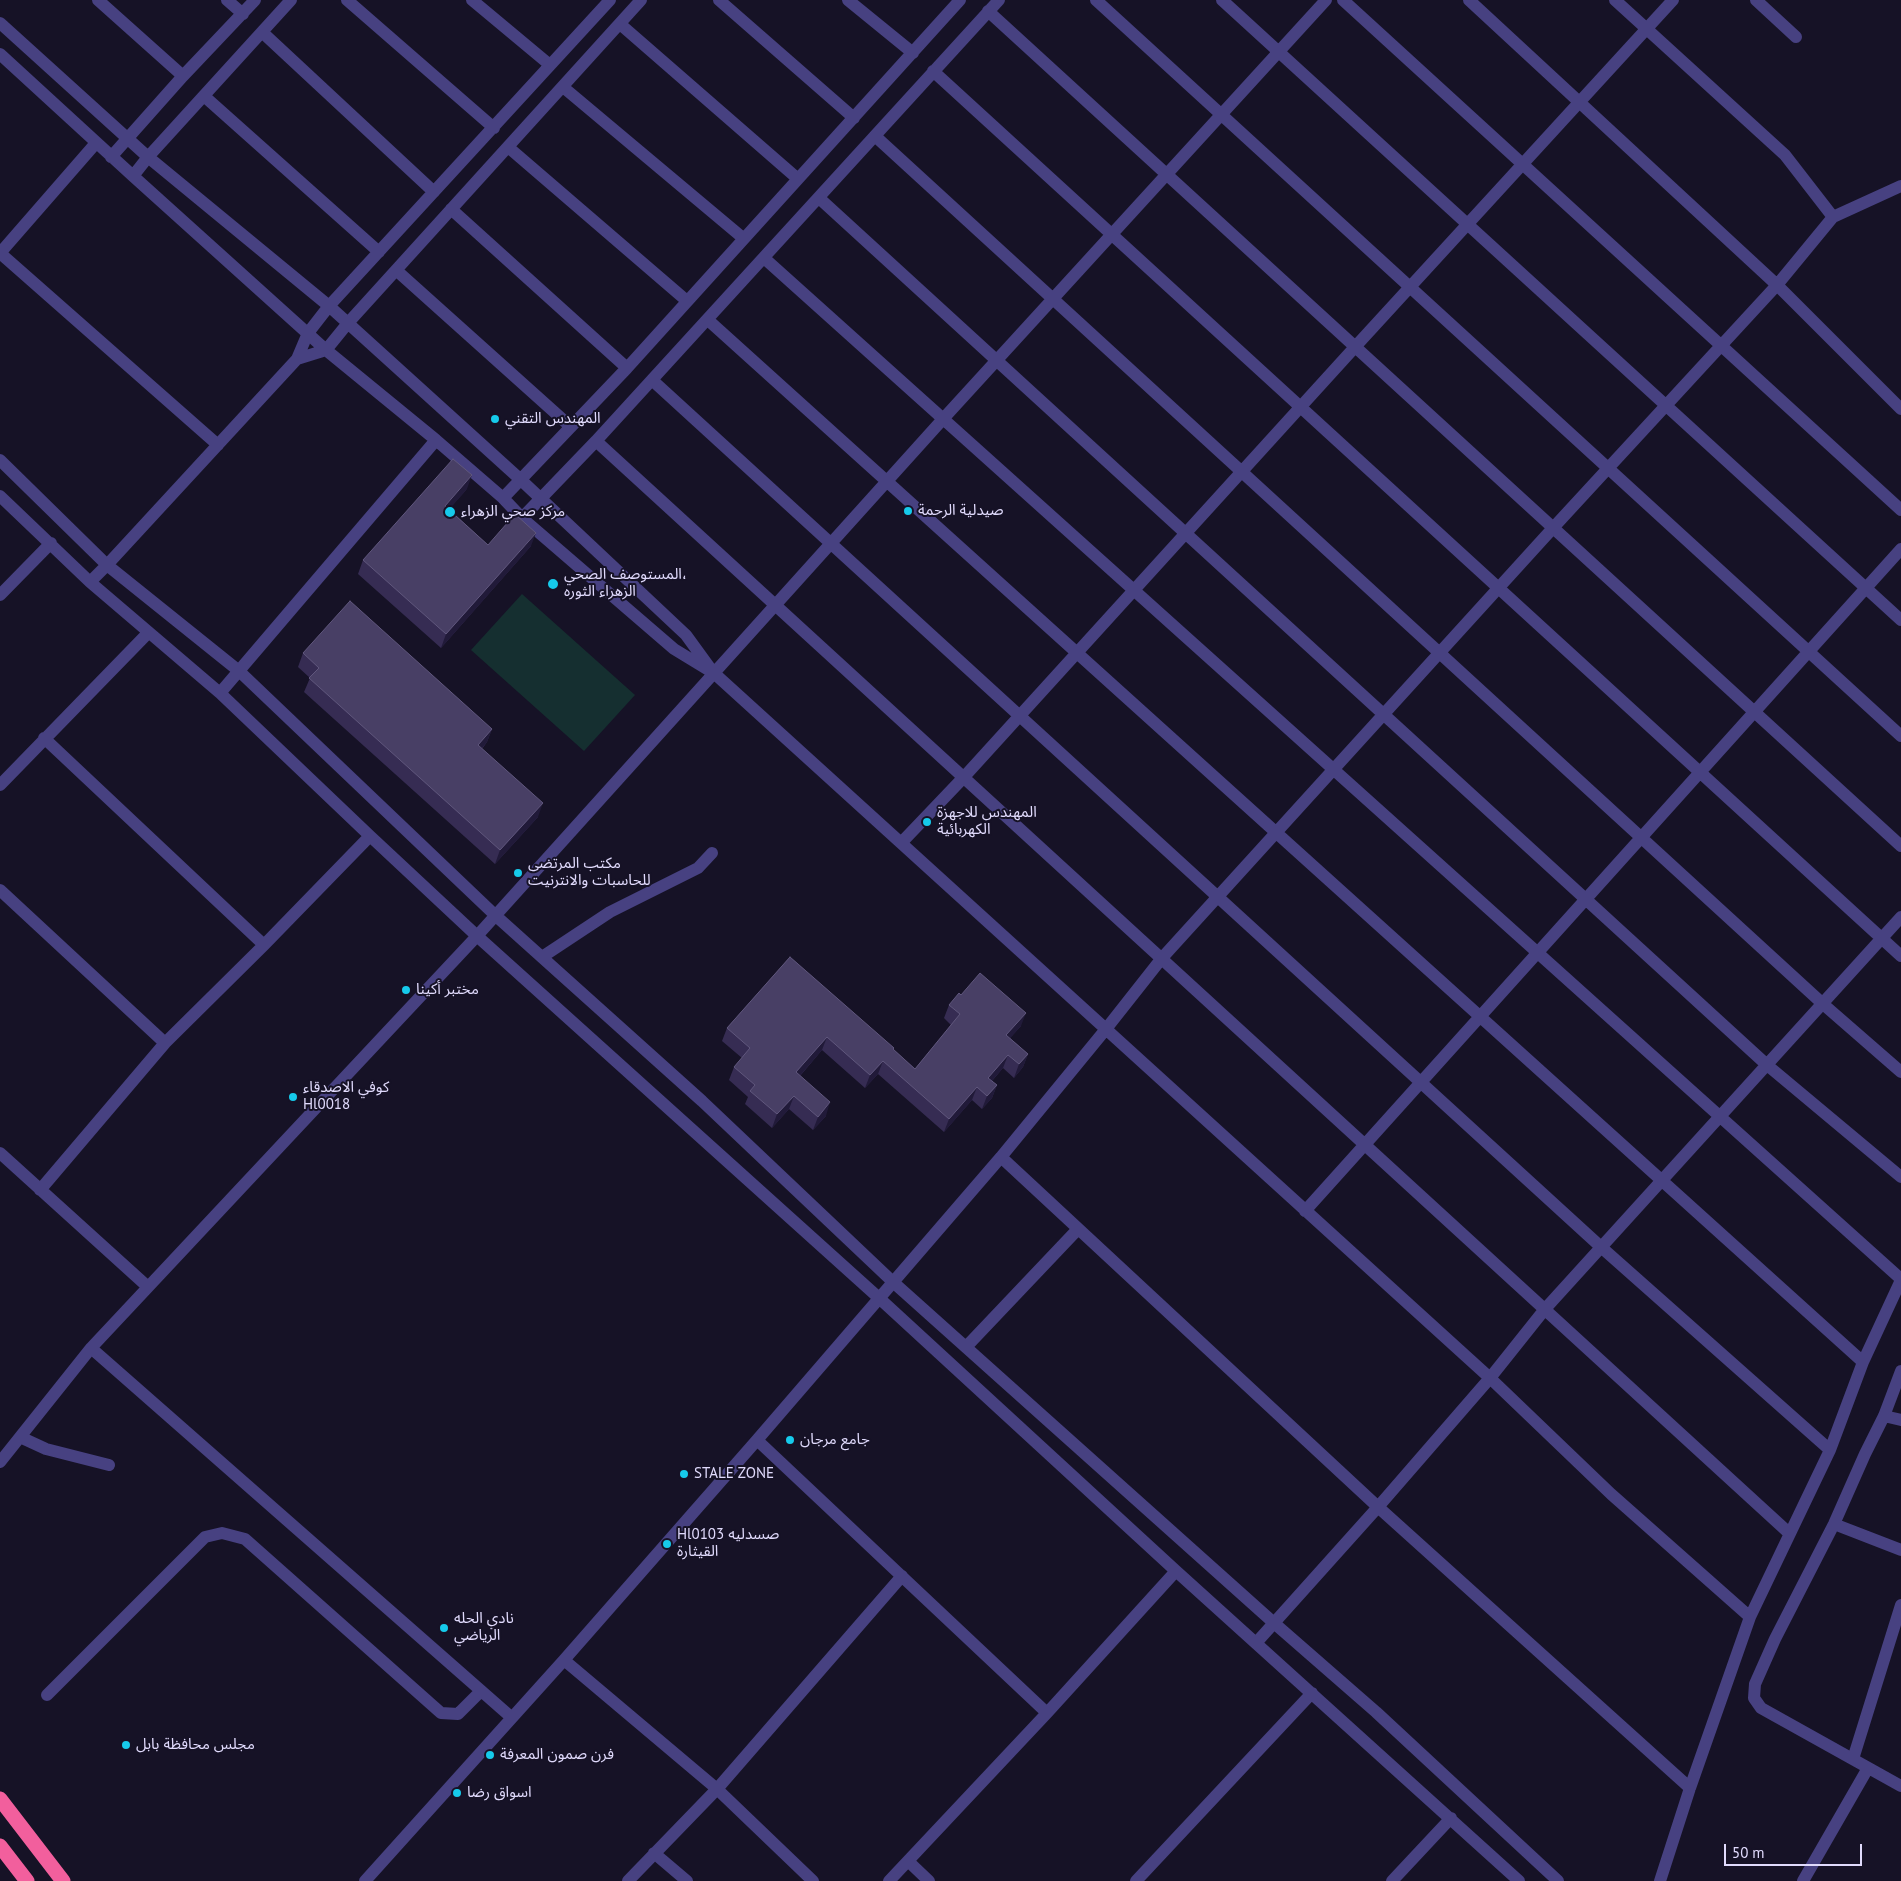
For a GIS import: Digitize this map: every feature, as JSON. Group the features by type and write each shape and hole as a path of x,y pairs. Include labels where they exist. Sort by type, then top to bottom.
{"highway":[{"path":"0,1799 63,1881"},
{"path":"0,1846 27,1881"}],"street":[{"path":"98,0 183,76"},
{"path":"228,0 243,14"},
{"path":"111,157 127,137 255,0"},
{"path":"133,176 148,157 291,0"},
{"path":"347,0 494,128"},
{"path":"472,0 550,65"},
{"path":"297,358 326,350 348,323 641,0"},
{"path":"719,0 854,118"},
{"path":"848,0 913,53"},
{"path":"503,498 627,368 960,0"},
{"path":"522,518 708,320 999,0"},
{"path":"1096,0 1901,736"},
{"path":"1222,0 1901,620"},
{"path":"0,1462 91,1348 478,936 943,418 1326,0"},
{"path":"1344,0 1901,510"},
{"path":"1469,0 1777,285 1901,409"},
{"path":"1615,0 1785,155 1833,217"},
{"path":"902,842 1020,716 1673,0"},
{"path":"1756,0 1796,37"},
{"path":"90,582 107,566 297,358 308,333 329,306 494,128 606,1"},
{"path":"988,11 1901,846"},
{"path":"0,23 148,157 329,306 521,480 686,635 715,674"},
{"path":"620,24 798,179"},
{"path":"262,32 434,192"},
{"path":"0,54 111,157 326,350 436,440 503,498 522,518 674,649 715,674 1490,1378 1612,1494 1750,1617"},
{"path":"933,71 1901,956"},
{"path":"563,87 743,238"},
{"path":"204,96 379,252"},
{"path":"875,136 1823,1004 1901,1072"},
{"path":"96,143 0,253 218,445"},
{"path":"508,147 687,301"},
{"path":"365,1881 564,1660 1001,1158 1162,958 1665,405 1777,285 1833,217 1901,186"},
{"path":"819,198 1767,1065 1901,1177"},
{"path":"452,209 627,368"},
{"path":"764,258 1901,1280 1863,1362 1830,1450 1750,1617 1690,1788 1660,1881"},
{"path":"396,270 571,426"},
{"path":"708,320 1863,1362"},
{"path":"652,380 1601,1247 1830,1450"},
{"path":"220,693 436,440"},
{"path":"596,441 1789,1533"},
{"path":"0,460 107,566 239,671 496,916 702,1101 893,1282 1376,1712 1558,1881"},
{"path":"0,496 90,582 220,693 478,936 1519,1881"},
{"path":"0,595 51,543"},
{"path":"1305,1211 1901,549"},
{"path":"0,785 148,633"},
{"path":"44,738 264,945"},
{"path":"40,1190 165,1043 370,836"},
{"path":"542,957 610,912 698,868 712,853"},
{"path":"0,890 165,1043"},
{"path":"1256,1643 1490,1378 1545,1308 1901,918"},
{"path":"0,1153 148,1287"},
{"path":"1001,1158 1378,1507 1690,1788"},
{"path":"966,1347 1078,1229"},
{"path":"91,1348 511,1717"},
{"path":"1901,1371 1884,1416 1834,1524 1775,1639 1755,1684 1754,1698 1760,1708 1901,1786"},
{"path":"1884,1416 1901,1420"},
{"path":"20,1437 46,1449 109,1465"},
{"path":"757,1440 1047,1713"},
{"path":"1834,1524 1901,1550"},
{"path":"47,1694 205,1537 222,1533 245,1539 441,1713 458,1714 481,1691"},
{"path":"889,1881 1047,1713 1176,1571"},
{"path":"628,1881 718,1789 902,1576"},
{"path":"1853,1759 1896,1636 1901,1605"},
{"path":"564,1660 718,1789 813,1881"},
{"path":"1136,1881 1312,1693"},
{"path":"1803,1881 1868,1768"},
{"path":"1392,1881 1451,1818"},
{"path":"654,1853 687,1881"},
{"path":"908,1861 929,1881"}],"green space":[{"path":"522,594 635,695 584,751 471,650"}],"building":[{"path":"453,459 472,475 445,506 488,545 515,514 536,533 446,634 363,560"},
{"path":"350,601 492,729 478,745 543,803 500,850 309,678 319,668 303,653"},
{"path":"790,957 894,1048 915,1069 960,1014 949,1005 959,993 961,995 980,973 1026,1013 1006,1035 1028,1054 1019,1064 1008,1055 988,1078 997,1085 987,1096 977,1087 949,1119 883,1061 870,1075 827,1037 796,1072 830,1102 818,1117 794,1096 777,1114 750,1091 755,1085 734,1067 750,1048 727,1028"}],"place":[{"name":"المهندس التقني","path":"495,419"},
{"name":"صيدلية الرحمة","path":"908,511"},
{"name":"مركز صحي الزهراء","path":"450,512"},
{"name":"المستوصف الصحي، الزهراء الثوره","path":"553,584"},
{"name":"المهندس للاجهزة الكهربائية","path":"927,822"},
{"name":"مكتب المرتضى للحاسبات والانترنيت","path":"518,873"},
{"name":"مختبر أكينا","path":"406,990"},
{"name":"كوفي الاصدقاء Hl0018","path":"293,1097"},
{"name":"جامع مرجان","path":"790,1440"},
{"name":"STALE ZONE","path":"684,1474"},
{"name":"Hl0103 صسدليه القيثارة","path":"667,1544"},
{"name":"نادي الحله الرياضي","path":"444,1628"},
{"name":"مجلس محافظة بابل","path":"126,1745"},
{"name":"فرن صمون المعرفة","path":"490,1755"},
{"name":"اسواق رضا","path":"457,1793"}]}
